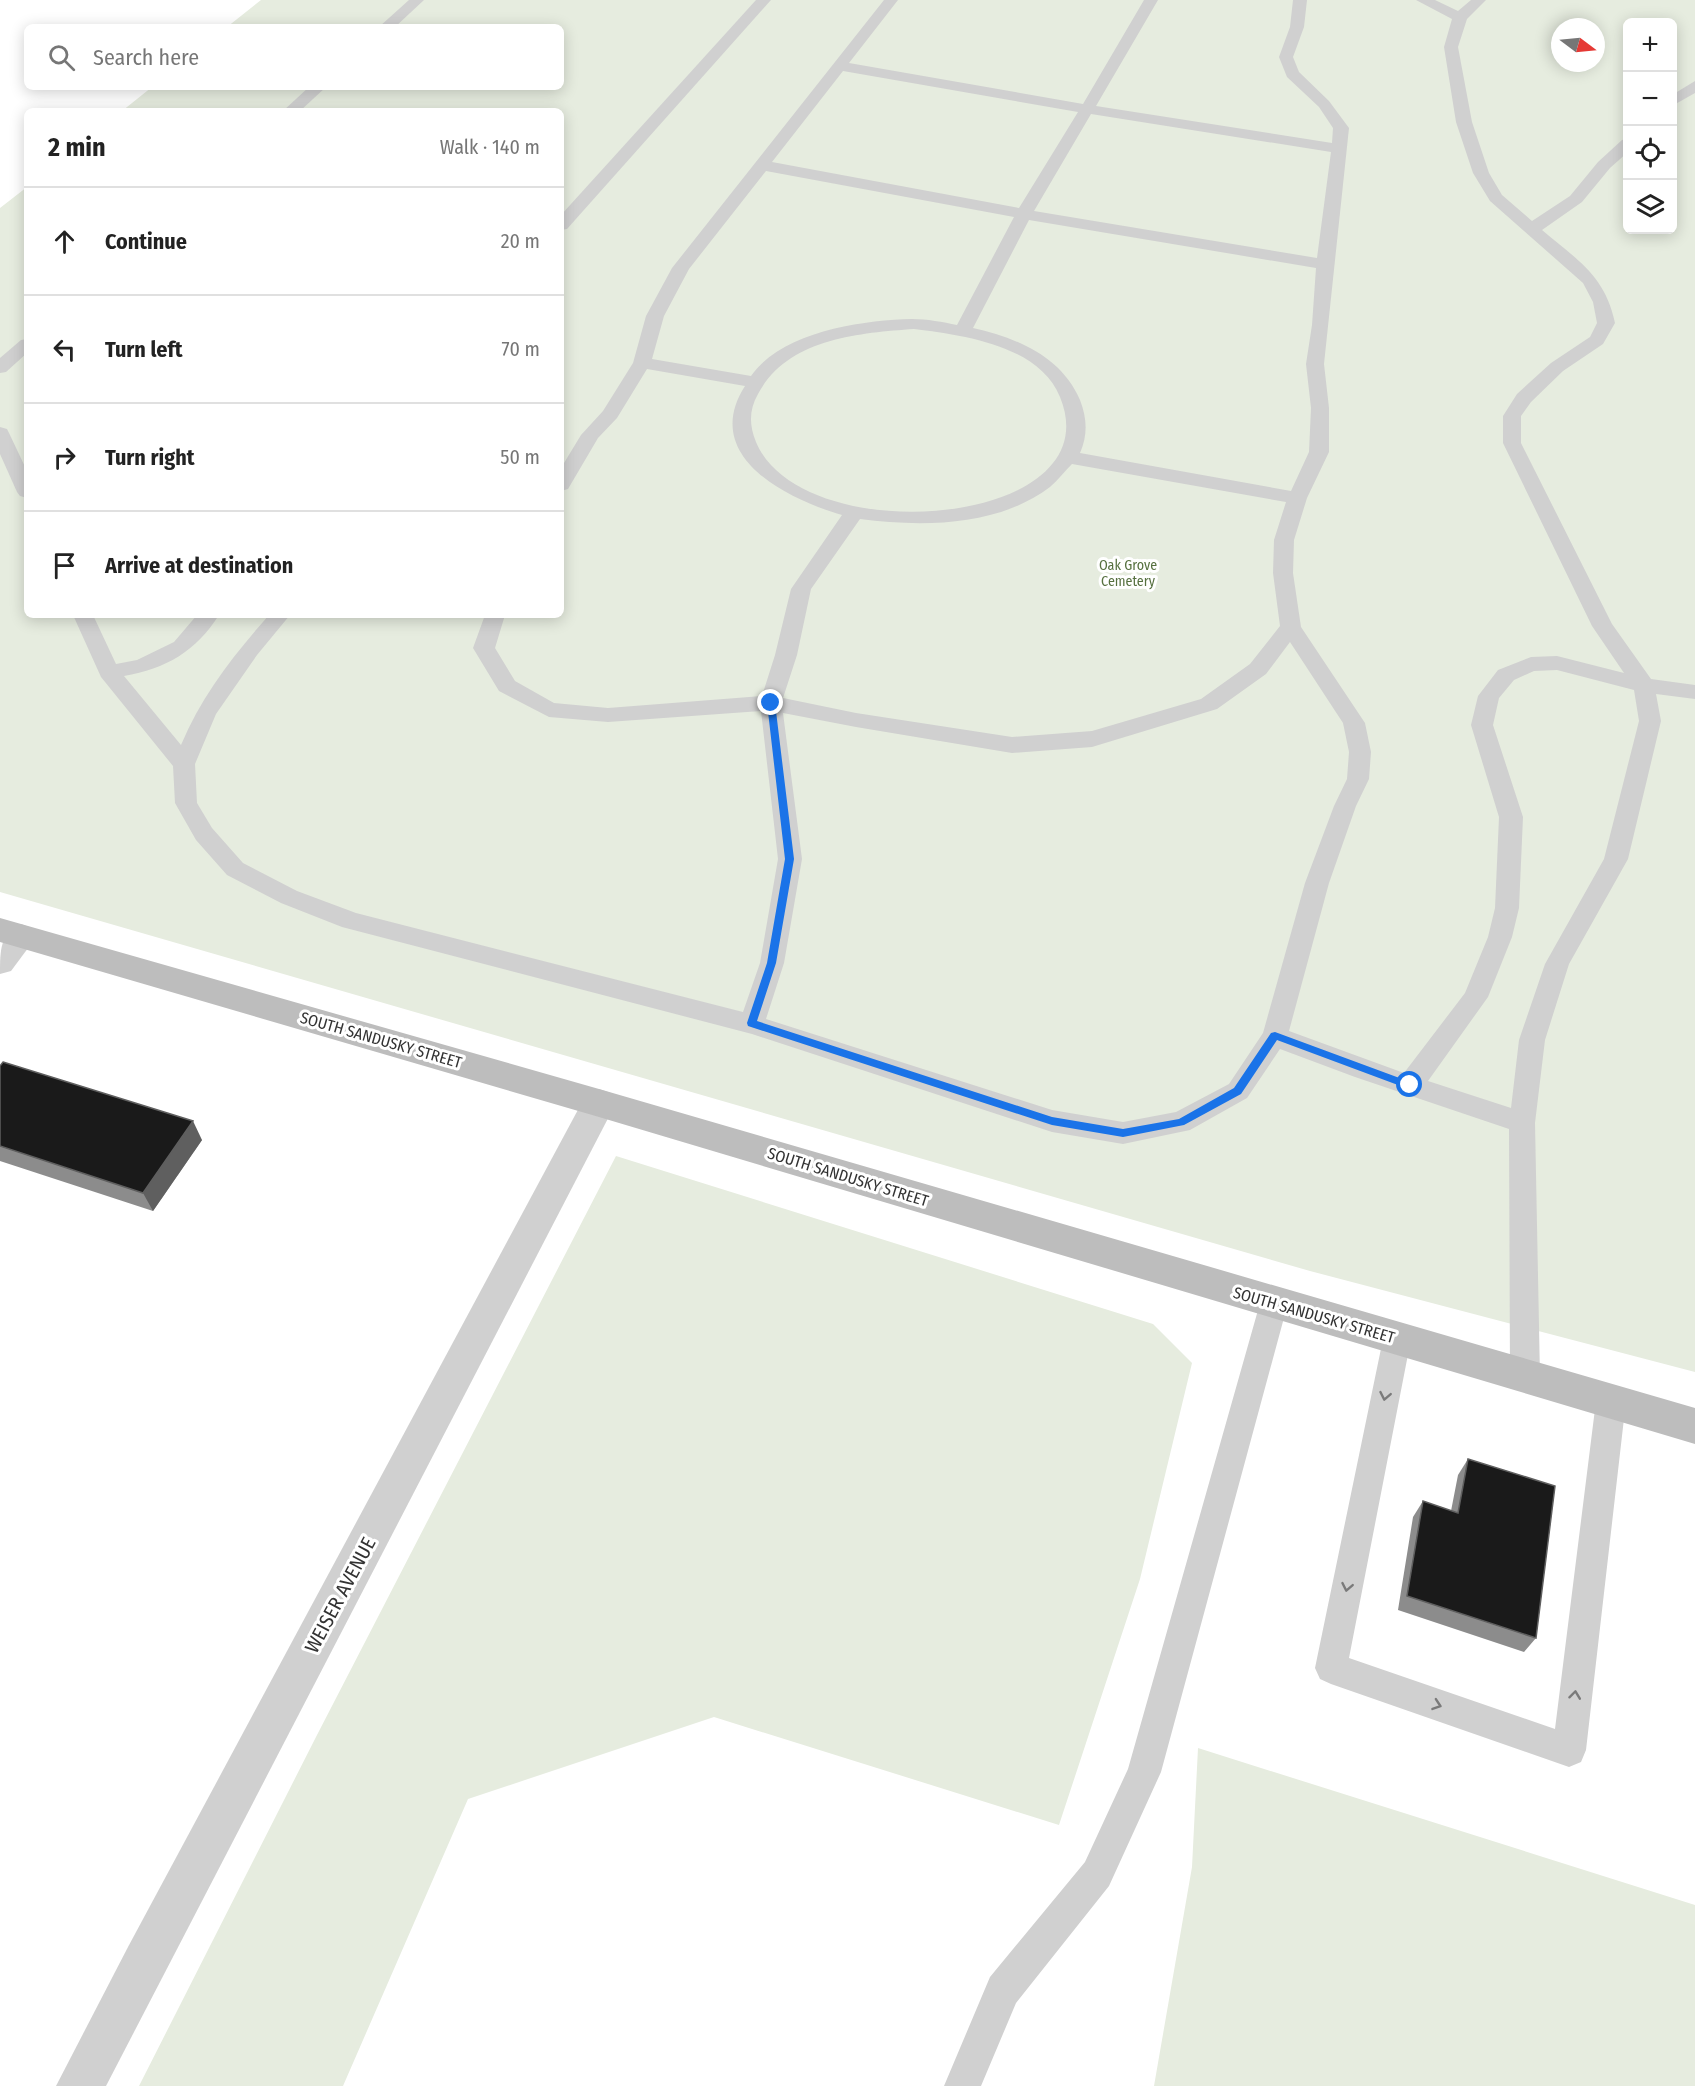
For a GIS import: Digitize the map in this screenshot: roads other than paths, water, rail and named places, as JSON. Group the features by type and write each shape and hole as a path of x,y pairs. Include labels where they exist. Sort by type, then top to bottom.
{"street":[{"path":"0,962 11,933"},
{"name":"SOUTH SANDUSKY STREET","path":"11,933 599,1103 1695,1426"},
{"name":"WEISER AVENUE","path":"80,2086 232,1795 481,1332 599,1103"}],"lane":[{"path":"389,24 417,0"},
{"path":"564,222 764,0"},
{"path":"564,480 590,435 610,414 642,363 655,316 681,268 891,0"},
{"path":"964,329 1024,214 1151,0"},
{"path":"277,618 250,650 206,712 184,764 186,803 204,834 235,869 289,897 351,921 752,1023 1052,1121 1123,1133 1181,1122 1238,1091 1275,1036 1317,883 1345,806 1358,779 1360,752 1354,723 1291,627 1283,573 1284,540 1297,498 1319,452 1320,408 1315,364 1321,325 1324,264 1341,128 1324,104 1292,74 1286,57 1297,27 1300,0"},
{"path":"1423,0 1460,17"},
{"path":"1479,0 1460,17 1451,46 1464,122 1481,173 1496,198 1590,279 1602,302 1606,323 1597,340 1557,367 1524,398 1512,416 1512,443 1602,626 1644,685 1650,721 1616,859 1557,964 1532,1040 1522,1123 1525,1377"},
{"path":"840,66 1087,109 1339,149"},
{"path":"1677,99 1695,86"},
{"path":"294,108 315,90"},
{"path":"1532,229 1576,199 1604,165 1623,148"},
{"path":"762,165 1024,214 1324,264"},
{"path":"914,324 964,329 1010,344 1047,366 1071,394 1079,426 1068,457 1043,483 1005,503 958,515 906,519 854,513 805,497 767,472 746,442 741,411 754,381 781,357 819,338 865,327 895,325 914,324"},
{"path":"0,368 24,347"},
{"path":"642,363 754,381"},
{"path":"0,433 24,485"},
{"path":"564,447 590,435"},
{"path":"1068,457 1297,498"},
{"path":"752,1023 772,963 790,859 771,703 786,655 801,589 854,513"},
{"path":"84,618 109,672 184,764"},
{"path":"109,672 142,666 181,647 206,618"},
{"path":"494,618 484,648 507,686 549,710 608,715 771,703 856,720 1012,745 1092,739 1209,704 1258,669 1291,627"},
{"path":"1410,1085 1476,997 1500,938 1507,908 1510,817 1482,725 1489,696 1506,675 1531,664 1557,663 1644,685 1695,692"},
{"path":"1275,1036 1522,1123"},
{"path":"962,2086 1003,1990 1097,1874 1144,1772 1274,1303"},
{"path":"1397,1339 1331,1668 1569,1750 1611,1401"}],"park label":[{"name":"Oak Grove Cemetery","path":"1128,574"}]}
